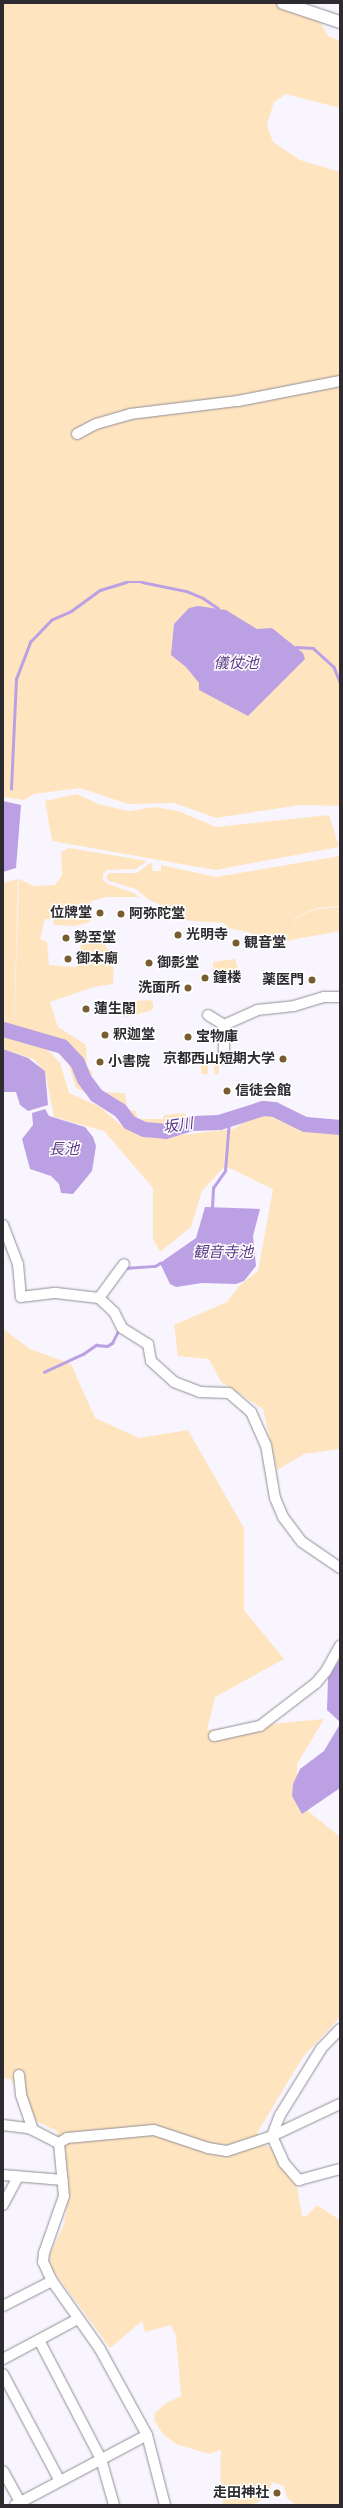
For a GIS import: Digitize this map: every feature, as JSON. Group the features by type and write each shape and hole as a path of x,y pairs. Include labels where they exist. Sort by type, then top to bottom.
{"main road":[{"path":"283,3 340,22"}],"street":[{"path":"77,434 96,424 130,414 238,402 340,381"},
{"path":"224,1025 257,1010 294,1006 324,997 340,997"},
{"path":"208,1014 224,1025"},
{"path":"224,1025 224,1059"},
{"path":"3,1225 18,1264 21,1296 56,1293 102,1301 114,1312 122,1328 148,1344 151,1361 174,1382 200,1392 229,1393 251,1412 265,1440 274,1477 275,1498 283,1516 302,1542 340,1568"},
{"path":"102,1301 124,1264"},
{"path":"214,1736 260,1726 316,1683 326,1671 340,1646"},
{"path":"340,2028 321,2049 280,2115 272,2136 284,2163 299,2180 340,2169"},
{"path":"19,2075 21,2095 33,2130"},
{"path":"59,2143 67,2138 154,2130 208,2148 227,2151 272,2136 340,2104"},
{"path":"3,2125 33,2130 59,2143"},
{"path":"59,2143 64,2196 42,2258 52,2281 100,2349 147,2435 164,2505"},
{"path":"3,2175 63,2180"},
{"path":"3,2205 18,2177"},
{"path":"3,2306 52,2281"},
{"path":"3,2359 78,2319"},
{"path":"39,2340 101,2459 114,2505"},
{"path":"3,2374 60,2481"},
{"path":"3,2471 17,2504 147,2435"}],"shaded area":[{"path":"3,3 291,3 318,18 328,36 340,41 340,108 286,94 274,102 267,125 273,142 300,160 340,172 340,806 300,805 216,818 174,803 128,804 80,788 34,794 24,800 3,797"},
{"path":"76,794 101,805 129,811 155,807 178,811 216,827 329,815 339,847 215,870 52,841 45,801"},
{"path":"69,848 147,861 136,869 107,870 103,874 103,880 108,884 134,893 139,897 107,897 91,901 90,922 74,926 54,925 53,919 45,919 40,939 47,942 49,965 76,967 79,964 81,942 106,942 106,949 114,950 113,984 94,987 50,1002 58,1027 86,1045 87,1066 93,1073 88,1078 95,1092 125,1093 127,1110 136,1111 137,1119 163,1119 164,1115 184,1113 189,1120 157,1128 126,1119 103,1100 76,1088 65,1053 58,1045 35,1035 14,1030 19,879 33,886 55,885 62,875 61,852"},
{"path":"340,856 340,906 316,908 296,917 290,930 297,917 316,909 340,907 340,931 253,947 251,933 228,928 224,923 168,919 159,904 149,900 136,889 109,881 106,877 109,873 137,873 151,862 153,871 161,871 161,865 216,877"},
{"path":"18,879 14,1026 3,1022 3,883"},
{"path":"235,959 238,968 231,975 213,979 213,962"},
{"path":"149,1000 153,1002 153,1008 150,1011 125,1017 118,1013 120,1002"},
{"path":"3,1036 38,1044 51,1053 60,1063 69,1093 100,1107 121,1125 139,1133 163,1137 233,1129 253,1117 267,1115 305,1130 340,1133 340,1449 304,1454 277,1470 263,1409 221,1382 209,1359 178,1356 174,1325 227,1302 240,1285 258,1271 273,1189 225,1166 202,1191 191,1227 160,1252 153,1239 153,1188 104,1131 54,1117 45,1071 33,1059 3,1049"},
{"path":"201,1062 219,1062 219,1074 215,1074 214,1065 208,1065 208,1074 201,1074"},
{"path":"3,1329 30,1349 71,1364 95,1418 139,1438 188,1430 244,1528 244,1610 284,1659 215,1697 207,1730 324,1719 297,1764 297,1802 340,1837 340,2017 303,2057 257,2133 266,2146 278,2148 296,2181 302,2216 305,2217 317,2205 340,2220 340,2505 296,2505 287,2498 284,2486 272,2482 267,2498 251,2505 223,2505 220,2473 221,2450 209,2454 176,2444 163,2434 154,2420 155,2413 166,2403 181,2396 176,2336 171,2325 145,2332 142,2321 110,2348 52,2269 49,2256 64,2224 68,2199 57,2131 34,2120 28,2106 11,2080 3,2077"}],"water":[{"name":"儀仗池","path":"198,606 226,610 257,629 272,628 303,653 305,659 248,716 199,690 199,683 186,667 171,655 174,624 189,608"},
{"path":"3,801 21,805 16,868 3,872"},
{"path":"3,1049 28,1058 45,1071 48,1105 28,1111 20,1105 16,1092 3,1092"},
{"name":"長池","path":"45,1109 49,1116 85,1127 93,1137 96,1146 92,1171 73,1194 61,1193 59,1184 51,1176 30,1169 22,1139 33,1125 32,1113"},
{"name":"観音寺池","path":"205,1207 260,1209 253,1236 256,1266 244,1281 236,1284 202,1283 176,1287 170,1284 160,1263 196,1238"},
{"path":"340,1659 340,1722 327,1710 328,1678"},
{"path":"340,1724 340,1788 302,1814 292,1796 293,1784 300,1769 324,1751"}],"waterway":[{"path":"11,789 16,679 30,642 51,620 71,611 100,590 126,582 142,582 186,591 203,598 218,608"},
{"path":"296,647 313,648 334,667 340,682"},
{"name":"坂川","path":"3,1029 62,1046 77,1062 84,1079 96,1095 120,1110 129,1122 144,1129 165,1131 192,1123 219,1122 263,1108 274,1109 305,1124 340,1127"},
{"path":"212,1208 213,1188 225,1171 229,1120"},
{"path":"125,1268 155,1266 160,1263"},
{"path":"44,1372 83,1354 96,1345 107,1346 112,1343 119,1329"}],"place":[{"name":"位牌堂","path":"100,913"},
{"name":"阿弥陀堂","path":"121,914"},
{"name":"光明寺","path":"178,935"},
{"name":"勢至堂","path":"66,938"},
{"name":"観音堂","path":"236,943"},
{"name":"御本廟","path":"68,959"},
{"name":"御影堂","path":"149,963"},
{"name":"鐘楼","path":"205,978"},
{"name":"薬医門","path":"312,980"},
{"name":"洗面所","path":"188,988"},
{"name":"蓮生閣","path":"86,1009"},
{"name":"釈迦堂","path":"105,1035"},
{"name":"宝物庫","path":"188,1037"},
{"name":"京都西山短期大学","path":"283,1059"},
{"name":"小書院","path":"100,1062"},
{"name":"信徒会館","path":"227,1091"},
{"name":"走田神社","path":"277,2493"}]}
